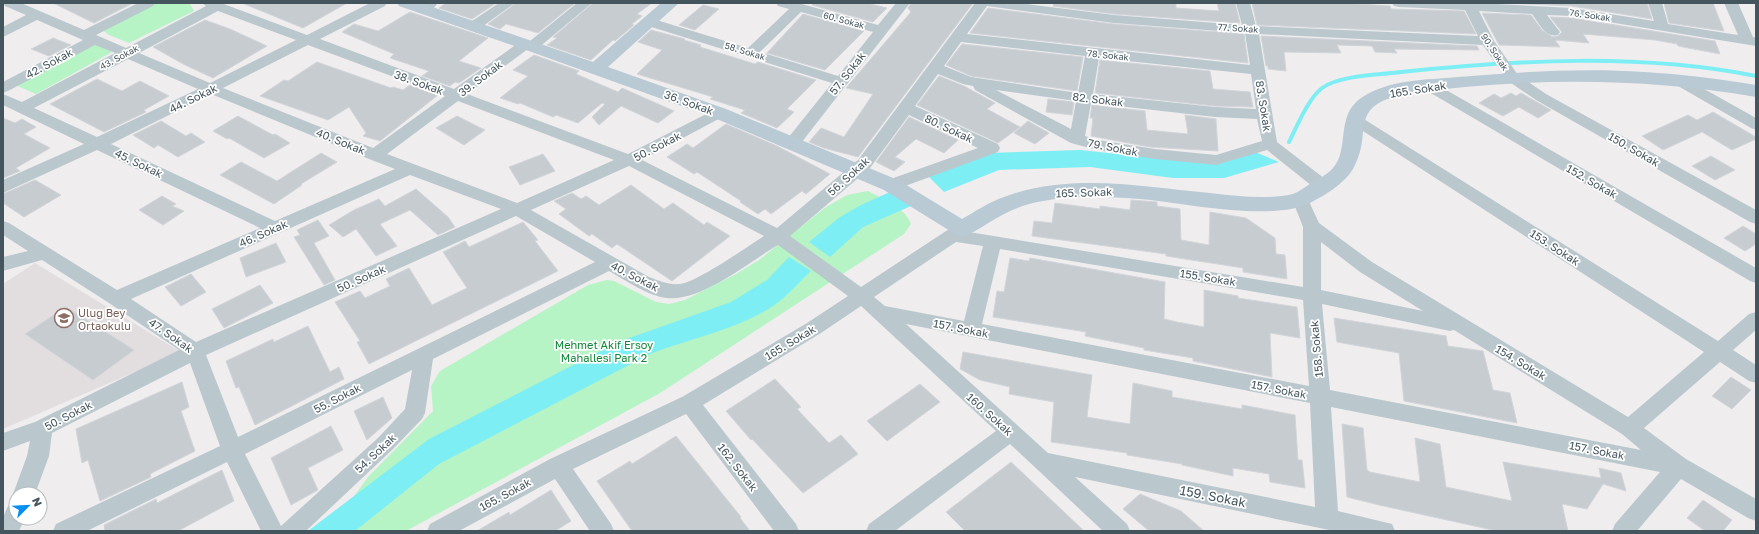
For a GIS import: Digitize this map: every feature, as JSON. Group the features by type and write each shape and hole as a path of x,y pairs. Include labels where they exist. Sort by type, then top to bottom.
{"main road":[{"path":"596,69 671,3"},
{"name":"36. Sokak","path":"419,5 719,113 858,170 891,184 957,232"},
{"name":"165. Sokak","path":"957,232 1002,206 1020,199 1078,190 1132,192 1248,204 1277,203 1300,199 1336,177 1346,164 1354,119 1359,110 1376,97 1404,89 1513,78 1612,75 1676,79 1756,91"}],"street":[{"name":"40. Sokak","path":"10,3 211,89 410,170 517,209 609,263 644,282 666,291"},
{"name":"42. Sokak","path":"3,88 148,3"},
{"name":"44. Sokak","path":"3,187 99,144 307,41 380,3"},
{"path":"474,26 508,3"},
{"name":"39. Sokak","path":"375,155 585,3"},
{"name":"60. Sokak","path":"783,3 881,30"},
{"name":"57. Sokak","path":"792,143 903,3"},
{"name":"56. Sokak","path":"666,291 682,291 701,284 778,236 858,170 880,144 982,3"},
{"name":"77. Sokak","path":"990,3 1087,17 1251,29 1486,41"},
{"name":"83. Sokak","path":"1243,3 1251,29 1270,144 1322,186"},
{"name":"76. Sokak","path":"1399,3 1470,5 1536,10 1571,8 1662,26 1752,41"},
{"path":"1654,3 1662,26"},
{"path":"1731,3 1752,41"},
{"name":"38. Sokak","path":"213,5 629,160 778,236"},
{"name":"43. Sokak","path":"22,108 213,5"},
{"name":"90. Sokak","path":"1470,5 1486,41 1513,78"},
{"path":"751,53 798,7"},
{"path":"1536,10 1553,32"},
{"path":"3,33 37,14"},
{"name":"58. Sokak","path":"650,22 840,81"},
{"name":"78. Sokak","path":"958,37 1258,70"},
{"path":"1077,139 1093,53"},
{"name":"82. Sokak","path":"935,68 968,81 1084,98 1215,112 1264,114"},
{"name":"150. Sokak","path":"1513,78 1541,97 1756,218"},
{"path":"1676,79 1756,125"},
{"name":"79. Sokak","path":"968,81 1077,139 1097,145 1126,150 1216,160 1270,144"},
{"name":"152. Sokak","path":"1429,86 1756,276"},
{"name":"45. Sokak","path":"3,100 275,228"},
{"name":"80. Sokak","path":"891,184 992,148 906,108"},
{"name":"50. Sokak","path":"3,442 42,428 195,351 629,160 719,113"},
{"name":"153. Sokak","path":"1354,119 1756,375"},
{"name":"46. Sokak","path":"116,298 410,170"},
{"path":"1300,199 1312,227"},
{"name":"47. Sokak","path":"3,227 116,298 195,351 232,450 272,531"},
{"name":"158. Sokak","path":"1312,227 1312,294 1327,519"},
{"name":"154. Sokak","path":"1312,227 1366,267 1629,428 1678,466 1756,511"},
{"name":"155. Sokak","path":"957,232 993,242 1312,294 1463,327"},
{"name":"165. Sokak","path":"438,531 558,466 689,403 814,328 957,232"},
{"name":"160. Sokak","path":"778,236 862,297 880,312 1119,531"},
{"path":"970,330 993,242"},
{"path":"3,264 44,253"},
{"name":"55. Sokak","path":"64,531 232,450 609,263"},
{"name":"157. Sokak","path":"880,312 1678,466"},
{"path":"1629,428 1756,320"},
{"name":"54. Sokak","path":"290,531 386,443 415,414 424,354"},
{"name":"162. Sokak","path":"689,403 788,531"},
{"path":"27,486 38,456 42,428"},
{"path":"877,531 1010,432"},
{"name":"159. Sokak","path":"1043,461 1374,530"},
{"path":"558,466 602,531"},
{"path":"1623,531 1678,466"}],"shaded area":[{"name":"Uluğ Bey Ortaokulu","path":"35,263 181,352 3,429 3,284"}],"green space":[{"path":"156,3 188,3 194,11 129,43 109,35 103,30"},
{"path":"93,43 112,52 36,94 13,84"},
{"name":"Mehmet Akif Ersoy Mahallesi Park 2","path":"868,191 892,204 904,213 911,224 904,234 660,393 406,531 329,531 368,477 433,411 431,386 440,371 588,285 607,280 614,281 656,302 669,304 685,300 736,274 759,260 826,207 847,195"}],"water":[{"path":"1080,150 1202,163 1255,152 1279,162 1224,178 1173,178 1090,167 999,170 944,192 928,176 989,153"},
{"path":"892,191 911,206 863,227 830,257 809,242 840,217 861,205"},
{"path":"789,257 811,271 783,298 759,314 729,328 650,354 439,464 355,531 308,531 429,439 618,342 731,302 767,280"}],"building":[{"path":"53,3 133,3 94,23"},
{"path":"242,3 347,3 303,28"},
{"path":"446,3 496,3 472,19 439,8"},
{"path":"516,3 575,3 538,33 506,24 500,29 488,24"},
{"path":"593,3 652,3 637,14 642,16 632,24 634,25 615,41 613,40 591,60 547,45 557,38 553,37"},
{"path":"814,3 867,3 887,8 873,22 812,5"},
{"path":"911,3 973,3 858,157 824,148 809,142 821,128 844,137 873,94 846,88 911,12 908,8"},
{"path":"1054,3 1176,3 1176,8 1219,11 1217,3 1235,3 1240,23 1114,14 1053,6"},
{"path":"1252,3 1344,3 1390,6 1391,9 1464,11 1476,34 1257,25"},
{"path":"1506,3 1647,3 1652,19 1572,6"},
{"path":"1664,3 1713,3 1724,31 1669,23"},
{"path":"703,5 719,9 695,30 679,25"},
{"path":"988,8 1114,24 1244,34 1248,63 970,33"},
{"path":"410,12 488,38 459,61 481,68 459,83 455,82 450,86 422,76 429,71 390,58 394,54 342,32 354,24 378,31"},
{"path":"1482,13 1531,15 1542,30 1553,37 1558,36 1562,32 1550,17 1572,18 1715,41 1720,54 1655,40 1583,34 1589,43 1555,40 1560,47 1499,45"},
{"path":"803,14 864,31 825,70 767,53"},
{"path":"205,20 230,29 267,46 213,78 183,64 153,47"},
{"path":"651,30 685,39 684,40 701,45 700,47 755,64 758,62 816,80 787,109 794,112 777,128 741,113 745,110 710,99 713,97 637,74 662,50 638,42"},
{"path":"1261,36 1477,46 1479,50 1394,49 1397,53 1375,52 1372,46 1337,45 1341,53 1284,52 1286,71 1268,69 1268,66 1266,66"},
{"path":"53,38 71,45 49,56 31,49"},
{"path":"962,44 1083,57 1077,91 971,76 946,65"},
{"path":"534,55 579,71 576,74 618,92 622,88 674,111 658,123 621,106 599,125 592,117 605,104 602,103 578,123 556,115 553,117 520,103 518,104 500,98 528,76 513,70"},
{"path":"1100,60 1210,71 1213,89 1250,92 1253,107 1215,106 1095,93"},
{"path":"317,62 391,88 393,87 403,90 410,85 438,95 380,141 363,136 366,133 349,107 328,120 260,96 284,80 288,81"},
{"path":"939,76 964,86 995,103 987,109 1020,127 998,143 917,105"},
{"path":"97,79 122,91 140,81 169,96 144,110 146,112 104,132 50,104"},
{"path":"1511,93 1516,96 1521,93 1551,110 1538,118 1519,107 1503,116 1479,103 1494,94 1501,98"},
{"path":"1048,99 1074,102 1072,115 1046,112"},
{"path":"1092,105 1145,111 1147,130 1188,134 1185,115 1216,119 1218,151 1150,147 1091,136 1093,118 1090,118"},
{"path":"1713,112 1756,137 1756,139 1732,150 1702,132 1663,150 1642,136 1688,115 1697,120"},
{"path":"238,116 290,143 264,158 229,138 227,139 213,131"},
{"path":"457,116 485,130 464,145 436,128"},
{"path":"909,117 958,140 944,153 916,139 895,157 905,162 894,171 876,162"},
{"path":"3,118 15,123 22,119 36,127 24,134 50,148 16,168 20,171 3,178"},
{"path":"161,121 186,136 191,133 205,142 178,157 158,145 154,148 133,135"},
{"path":"1028,121 1049,133 1035,144 1014,133"},
{"path":"726,124 777,146 830,174 806,194 802,191 771,214 765,209 758,214 697,172 694,174 667,157 687,144 693,148"},
{"path":"321,153 337,162 301,184 302,185 274,204 220,175 241,162 277,181"},
{"path":"543,154 555,171 520,185 509,167"},
{"path":"1711,156 1735,170 1715,180 1692,166"},
{"path":"35,180 61,195 24,217 3,203 3,194"},
{"path":"631,185 664,209 673,203 704,225 707,222 730,236 672,281 617,244 612,248 592,234 589,236 559,214 566,209 554,201 572,193 581,199 586,196 599,205"},
{"path":"416,189 448,217 455,227 438,235 410,210 380,224 397,246 376,256 356,229 343,237 329,225 354,210 379,199 385,206"},
{"path":"162,196 176,204 172,206 184,211 163,225 139,210"},
{"path":"1131,200 1157,202 1157,206 1180,209 1181,240 1209,245 1210,212 1246,218 1275,238 1276,254 1285,255 1287,279 1243,272 1243,268 1166,256 1166,254 1032,236 1034,221 1052,223 1055,203 1100,209 1100,206 1130,210"},
{"path":"318,220 329,236 314,243 335,280 324,285 294,237 300,235 297,230"},
{"path":"523,222 538,240 535,241 558,271 369,364 357,342 360,341 335,302 360,291 365,298 390,286 386,279 409,268 432,305 467,288 443,252 465,241 469,247"},
{"path":"1743,226 1756,234 1756,244 1745,251 1724,238"},
{"path":"276,243 286,262 246,277 240,258"},
{"path":"1010,258 1029,261 1030,258 1165,282 1164,319 1204,327 1204,290 1238,296 1238,298 1297,307 1300,338 1270,333 1272,377 1193,361 1193,358 1144,350 1144,348 1085,336 1086,332 993,317 997,291 1004,292"},
{"path":"191,274 206,292 181,306 165,287"},
{"path":"260,285 273,303 224,328 212,309"},
{"path":"66,307 134,350 93,380 25,334"},
{"path":"1334,318 1446,336 1448,346 1483,351 1493,390 1510,393 1517,423 1404,401 1399,353 1337,342"},
{"path":"308,326 330,372 339,367 344,379 255,425 239,387 236,388 226,361 273,339 274,342"},
{"path":"963,352 1092,375 1087,417 1130,424 1133,383 1172,391 1172,397 1242,409 1242,405 1295,415 1298,460 1302,460 1305,488 1270,482 1269,474 1233,468 1233,476 1182,464 1127,455 1127,453 1051,442 1054,402 1009,394 1010,387 980,380 960,369"},
{"path":"1731,377 1751,390 1732,409 1712,396"},
{"path":"775,379 801,407 797,409 829,443 841,435 858,454 803,493 752,439 751,440 726,411"},
{"path":"182,382 189,407 181,411 195,451 150,474 151,477 100,501 88,460 82,463 76,429"},
{"path":"920,384 940,402 887,441 867,421"},
{"path":"383,397 392,418 367,440 354,411"},
{"path":"1342,424 1363,428 1367,470 1370,472 1420,482 1415,438 1440,444 1446,487 1512,501 1503,462 1601,478 1599,468 1621,473 1626,491 1603,484 1587,509 1562,504 1568,531 1497,531 1379,505 1347,497"},
{"path":"331,426 343,450 308,468 318,490 291,505 271,458"},
{"path":"676,436 741,517 740,518 750,531 632,531 597,481 630,461 632,464"},
{"path":"1011,462 1084,531 965,531 946,512"},
{"path":"222,470 234,501 178,531 105,531 104,525 156,499 157,503"},
{"path":"551,490 571,521 555,531 477,531 509,512 510,515"},
{"path":"1140,494 1181,511 1204,531 1149,531 1123,509"},
{"path":"1703,500 1732,520 1723,531 1705,531 1687,518"}],"waterway":[{"path":"1289,142 1312,99 1322,88 1339,80 1360,76 1490,64 1579,61 1624,61 1668,64 1756,76"}],"place":[{"name":"Uluğ Bey Ortaokulu","path":"64,318"}]}
